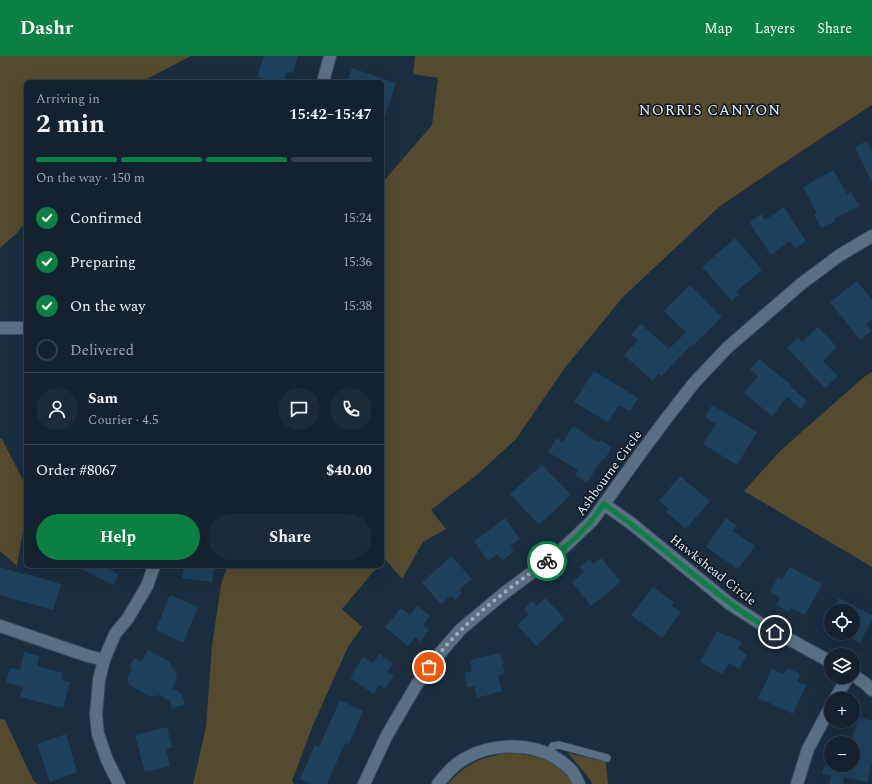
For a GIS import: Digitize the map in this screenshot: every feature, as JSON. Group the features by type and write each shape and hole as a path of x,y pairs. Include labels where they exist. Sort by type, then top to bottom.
{"street":[{"path":"324,80 330,56"},
{"name":"Ashbourne Circle","path":"364,784 387,735 416,684 460,630 503,594 557,554 592,521 637,458 694,383 727,348 801,284 840,255 872,236"},
{"path":"0,328 24,328"},
{"name":"Hawkshead Circle","path":"604,504 632,524 730,604 761,624 824,658"},
{"path":"119,784 107,760 98,734 97,708 99,680 104,660 115,634 128,618 147,586 153,568"},
{"path":"0,626 104,660"},
{"path":"860,680 872,690"},
{"path":"797,784 808,749 824,719"},
{"path":"438,784 450,769 476,753 497,747 516,746 535,748 558,759 571,770 579,784"}],"lane":[{"path":"549,754 553,746 559,745 607,758"}],"shaded area":[{"path":"0,56 191,56 145,80 24,80 24,224 18,232 0,248"},
{"path":"415,56 872,56 872,105 720,206 623,297 564,369 516,439 478,474 431,510 446,529 423,542 402,579 385,559 384,560 384,181 432,125 438,78 413,74"},
{"path":"872,372 872,567 744,491 780,451 864,377"},
{"path":"0,438 2,439 24,482 24,524 17,566 0,551"},
{"path":"226,568 376,568 342,609 362,627 348,647 313,725 292,781 294,784 193,784 206,727 212,646 221,585"},
{"path":"0,719 5,720 33,780 37,784 0,784"},
{"path":"507,753 536,757 553,764 567,776 573,784 448,784 461,771 474,762"},
{"path":"568,753 606,762 608,784 592,784 589,778"}],"building":[{"path":"264,56 298,56 293,73 287,72 285,80 267,80 257,77"},
{"path":"352,68 396,83 384,120 384,80 348,79"},
{"path":"867,141 872,151 872,183 855,147"},
{"path":"833,170 847,194 851,192 859,206 834,219 835,221 822,228 814,215 817,214 803,187"},
{"path":"784,207 806,241 795,249 790,241 771,255 749,222 761,214 765,220"},
{"path":"735,238 762,270 736,292 739,295 732,301 702,267"},
{"path":"857,281 872,300 872,319 866,324 871,331 860,340 830,302"},
{"path":"690,285 722,317 692,346 691,345 661,377 658,374 653,381 624,355 638,340 631,335 641,324 669,349 686,332 664,311"},
{"path":"818,327 837,347 823,361 838,376 825,388 787,348 798,337 802,342"},
{"path":"759,359 791,385 790,386 807,401 801,409 787,397 772,416 744,393 758,376 750,369"},
{"path":"594,371 638,398 630,411 619,405 608,422 574,402"},
{"path":"712,405 757,432 737,465 703,444 716,424 705,417"},
{"path":"573,426 598,442 600,440 612,447 604,460 602,459 587,483 575,475 578,470 548,452 557,438 563,442"},
{"path":"542,465 571,495 539,525 510,494"},
{"path":"680,476 710,501 686,529 666,512 669,509 659,501"},
{"path":"505,518 520,539 510,546 514,552 502,560 497,554 488,561 474,541"},
{"path":"726,518 737,526 733,531 755,546 738,569 706,547"},
{"path":"451,556 472,579 459,590 462,593 455,600 451,595 441,604 422,583"},
{"path":"601,558 621,582 591,606 572,582 584,572 580,567 590,559 593,564"},
{"path":"0,567 61,584 53,610 0,595"},
{"path":"790,567 822,584 805,615 791,608 789,612 776,605 780,598 770,592 778,577 782,579"},
{"path":"80,568 110,568 110,570 119,574 113,585"},
{"path":"184,568 215,568 212,582 182,578"},
{"path":"653,587 674,603 672,606 681,612 662,638 631,615"},
{"path":"170,595 198,607 183,643 156,630"},
{"path":"545,598 565,619 536,646 517,625 529,614 524,609 532,601 536,606"},
{"path":"839,598 851,604 836,604"},
{"path":"417,606 430,616 423,625 429,630 420,642 415,637 408,646 385,627 401,608 410,615"},
{"path":"860,609 872,615 872,620 860,643 855,640 860,640"},
{"path":"717,631 727,637 728,635 742,642 738,649 747,655 739,669 729,663 722,674 700,662"},
{"path":"148,650 170,662 171,667 175,669 177,678 172,688 182,694 185,705 172,708 170,701 160,695 151,697 129,685 127,678 132,670 130,665 134,658 141,662"},
{"path":"24,652 39,656 37,666 63,673 61,680 70,682 63,708 20,697 23,687 6,682 10,668 20,670"},
{"path":"500,653 505,673 498,675 502,691 477,698 474,686 467,688 464,673 472,671 470,660"},
{"path":"379,654 393,663 387,672 394,676 385,689 379,685 374,694 350,678 363,657 373,663"},
{"path":"787,668 800,674 797,681 806,685 793,714 758,698 772,669 784,674"},
{"path":"340,700 363,711 349,744 345,743 327,784 311,784 300,779 315,745 319,747"},
{"path":"860,717 872,721 872,763 867,782 844,777 843,784 829,784 831,776 822,774 824,768 824,772 860,772 860,736 852,736 855,728 860,728"},
{"path":"167,727 172,747 166,749 170,766 145,772 135,735"},
{"path":"66,734 77,772 50,782 37,744"}],"way so far":[{"path":"429,667 460,630 503,594 547,561"}],"district":[{"name":"NORRIS CANYON","path":"710,110"}],"route":[{"path":"547,561 557,554 592,521 604,504 632,524 730,604 775,632"}]}
